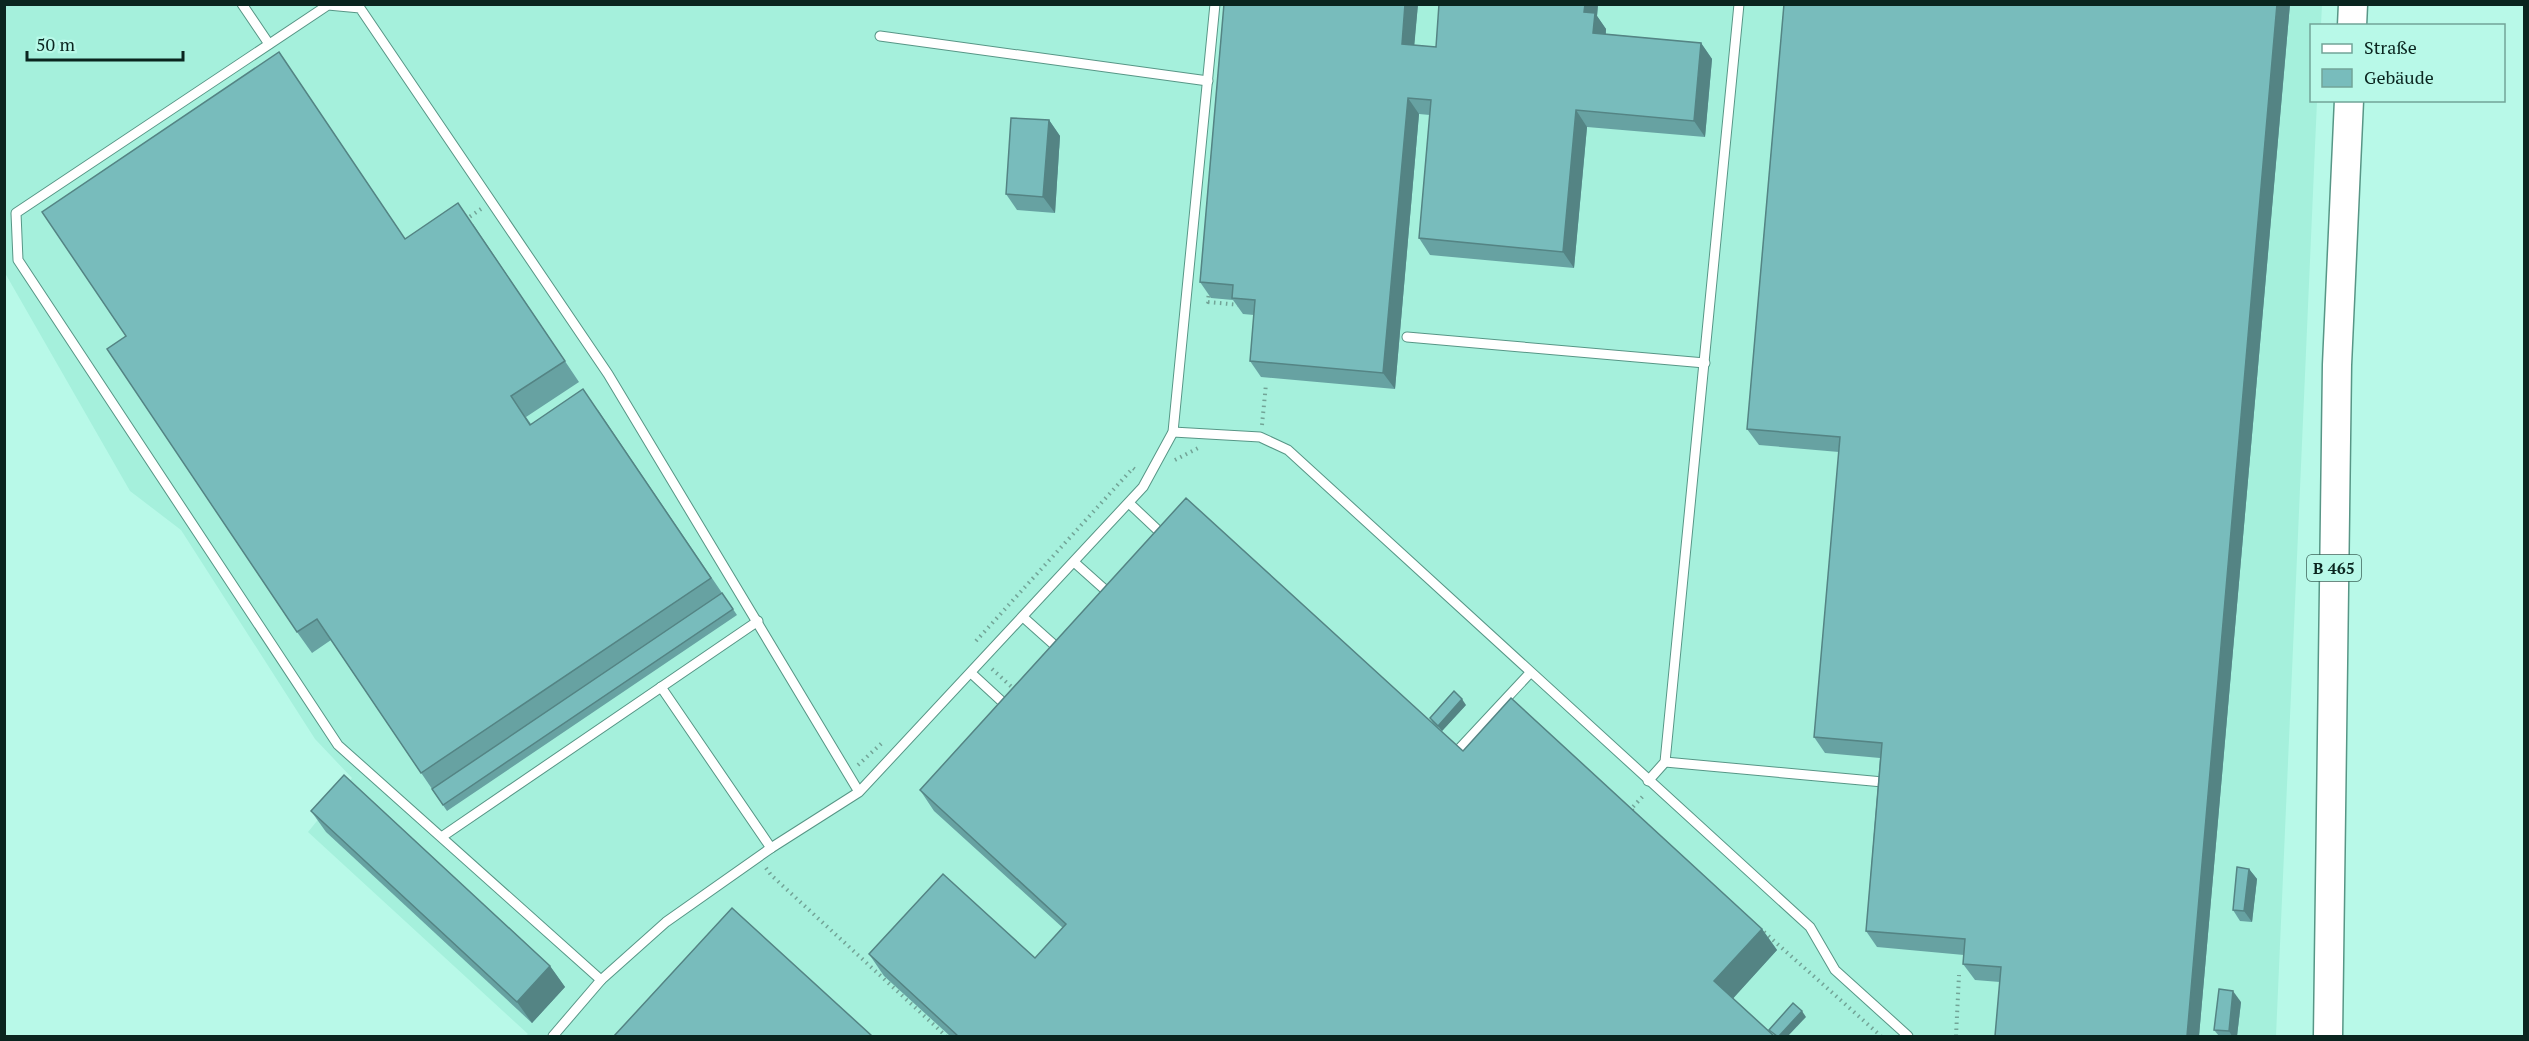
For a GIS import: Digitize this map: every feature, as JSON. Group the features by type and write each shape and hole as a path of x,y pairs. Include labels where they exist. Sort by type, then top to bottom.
{"main road":[{"path":"2352,24 2353,4"},
{"name":"B 465","path":"2328,1036 2337,365 2349,102"}],"lane":[{"path":"242,4 269,44"},
{"path":"553,1036 601,980 666,922 759,856 859,792 1143,488 1173,432 1215,4"},
{"path":"1650,783 1665,762 1739,4"},
{"path":"601,980 443,836 338,745 18,260 16,213 95,166 236,72 269,44 328,5 361,6 608,374 859,792"},
{"path":"880,36 1208,81"},
{"path":"1407,337 1705,363"},
{"path":"1173,432 1260,437 1288,450 1810,927 1835,970 1908,1036"},
{"path":"1128,503 1176,547"},
{"path":"1074,562 1122,605"},
{"path":"1023,617 1072,660"},
{"path":"443,836 758,621"},
{"path":"971,673 1020,718"},
{"path":"1460,748 1530,673"},
{"path":"661,687 771,848"},
{"path":"1665,762 1883,782"}],"path":[{"path":"463,221 492,202"},
{"path":"1210,278 1208,302 1240,305"},
{"path":"1260,437 1266,384"},
{"path":"982,660 1023,698"},
{"path":"848,774 888,737"},
{"path":"1639,817 1631,809 1650,783"},
{"path":"759,856 771,875 946,1036"},
{"path":"1759,928 1881,1036"},
{"path":"1956,1036 1959,975"}],"shaded area":[{"path":"4,5 2322,5 2321,24 2310,24 2310,102 2317,102 2276,1036 525,1036 528,1034 308,832 352,778 315,739 181,530 130,491 5,273"}],"building":[{"path":"1224,4 1405,4 1402,44 1436,47 1439,4 1585,4 1584,12 1595,13 1593,33 1701,43 1694,121 1576,110 1563,252 1419,238 1431,100 1408,98 1383,373 1250,361 1255,300 1232,298 1233,285 1200,282"},
{"path":"1784,4 2277,4 2187,1036 1995,1036 2001,967 1963,964 1965,939 1866,931 1882,743 1814,737 1840,437 1747,429"},
{"path":"279,52 405,239 458,203 565,361 511,396 530,425 583,389 711,578 421,773 317,619 297,632 107,349 126,336 42,212"},
{"path":"1011,118 1049,120 1043,197 1006,194"},
{"path":"1186,498 1463,751 1511,698 1762,929 1714,981 1774,1036 958,1036 869,954 943,874 1035,958 1066,924 920,790"},
{"path":"722,593 733,609 443,805 432,789"},
{"path":"1454,691 1462,699 1438,726 1430,718"},
{"path":"344,775 550,966 517,1002 311,811"},
{"path":"2237,867 2249,869 2244,911 2233,910"},
{"path":"732,908 872,1036 614,1036"},
{"path":"2219,989 2233,991 2229,1031 2214,1030"},
{"path":"1793,1003 1802,1011 1777,1036 1769,1030"}]}
